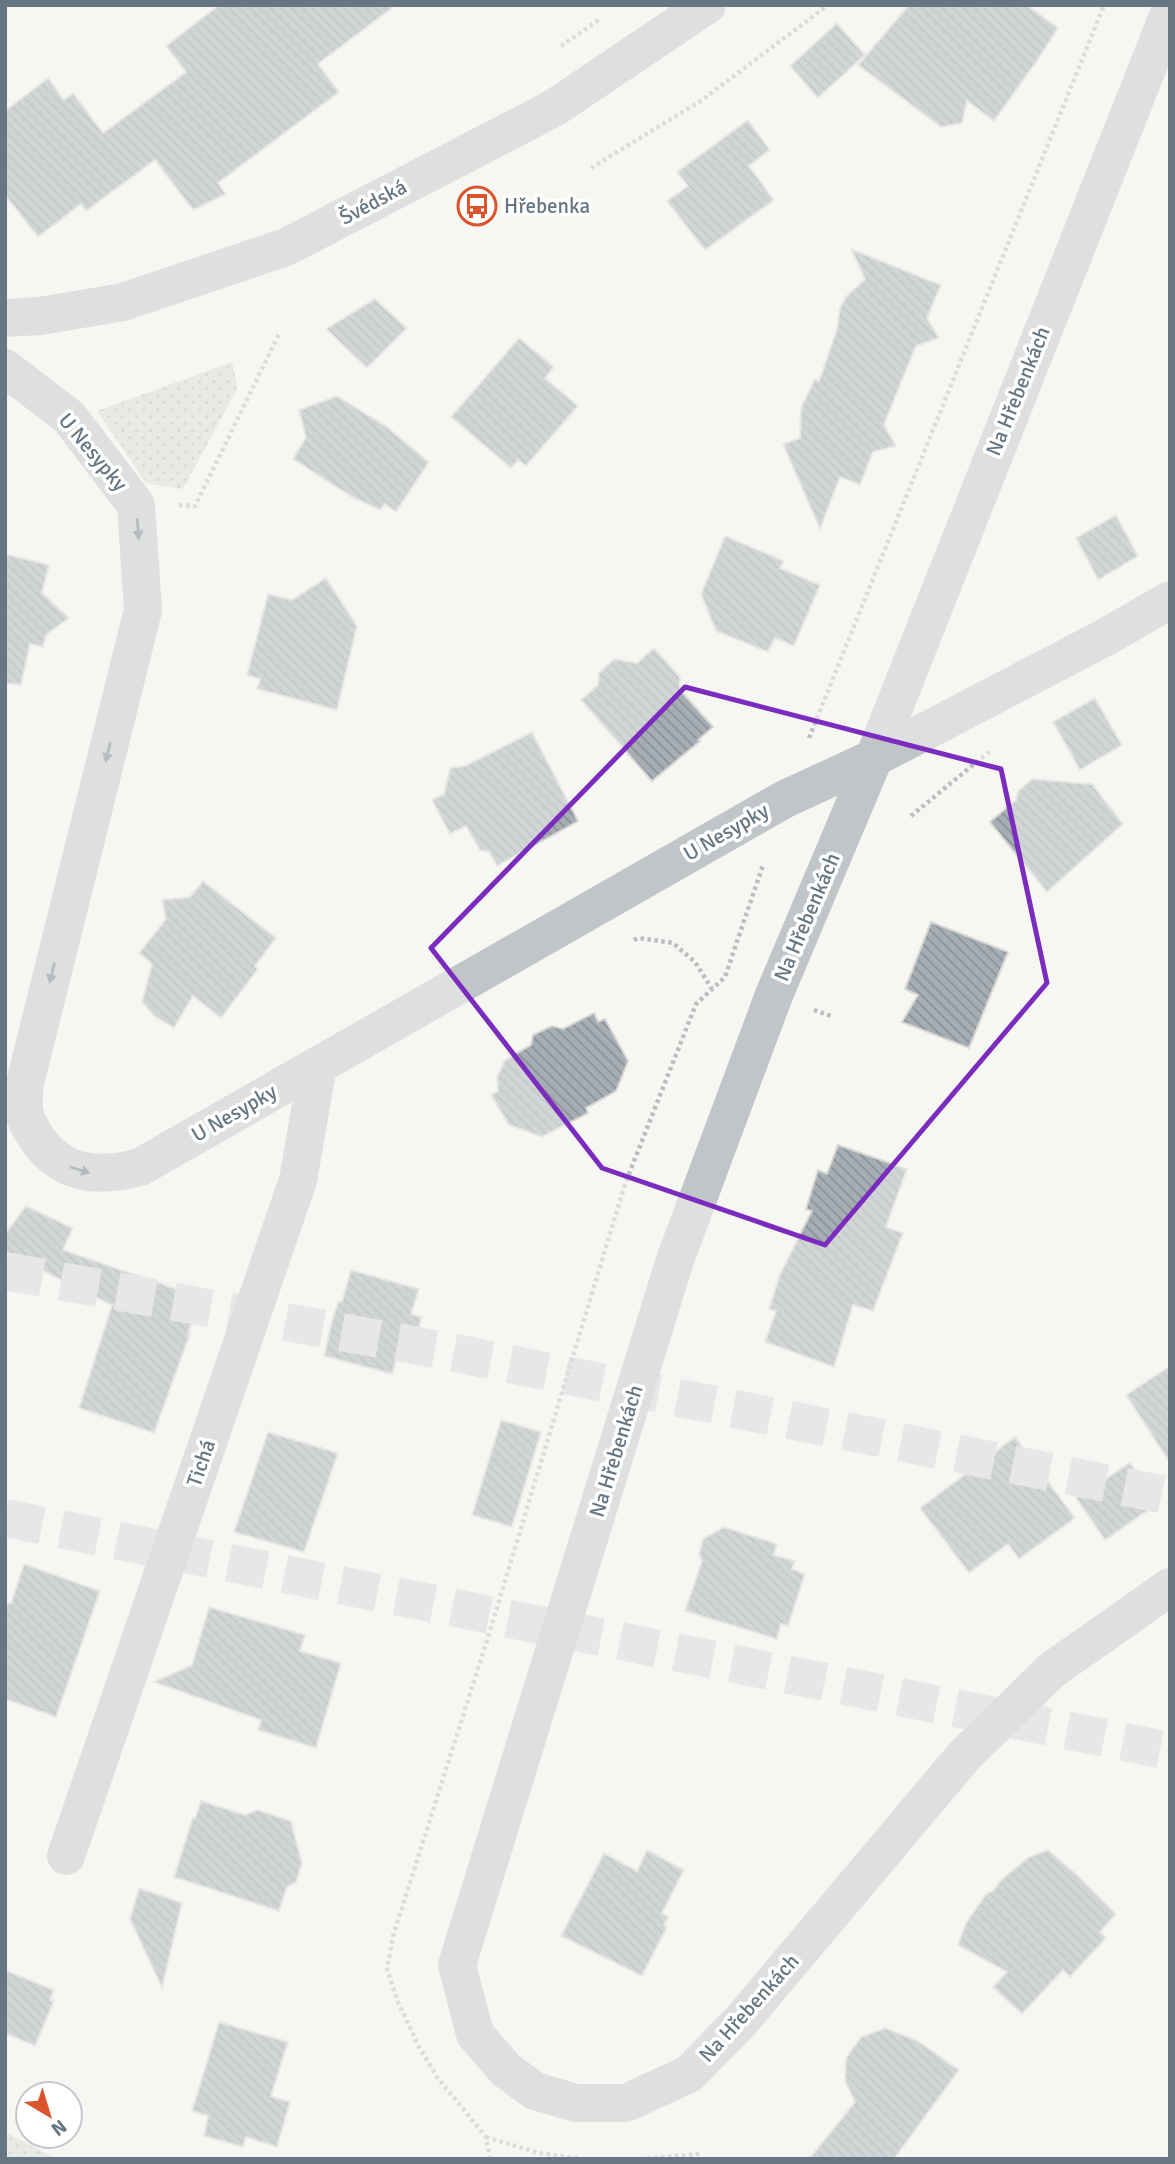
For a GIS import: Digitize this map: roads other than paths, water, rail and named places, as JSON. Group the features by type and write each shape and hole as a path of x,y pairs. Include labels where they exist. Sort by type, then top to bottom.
{"street":[{"name":"Švédská","path":"5,318 40,316 123,302 286,247 554,108 707,5"},
{"name":"Na Hřebenkách","path":"1170,11 874,758 774,995 671,1274 457,1965 475,2034 506,2070 535,2091 574,2103 626,2103 690,2074 740,2022 964,1756 1052,1670 1170,1587"},
{"name":"U Nesypky","path":"5,368 69,417 136,505 143,610 15,1123 30,1127 41,1144 60,1162 85,1173 117,1173 140,1167 785,799 874,758 1104,638 1170,600"},
{"name":"Tichá","path":"66,1856 298,1180 318,1065"}],"tunnel":[{"path":"5,1271 440,1350 1170,1496"},
{"path":"5,1518 1170,1751"}],"place":[{"name":"Hřebenka","path":"477,206"}]}
